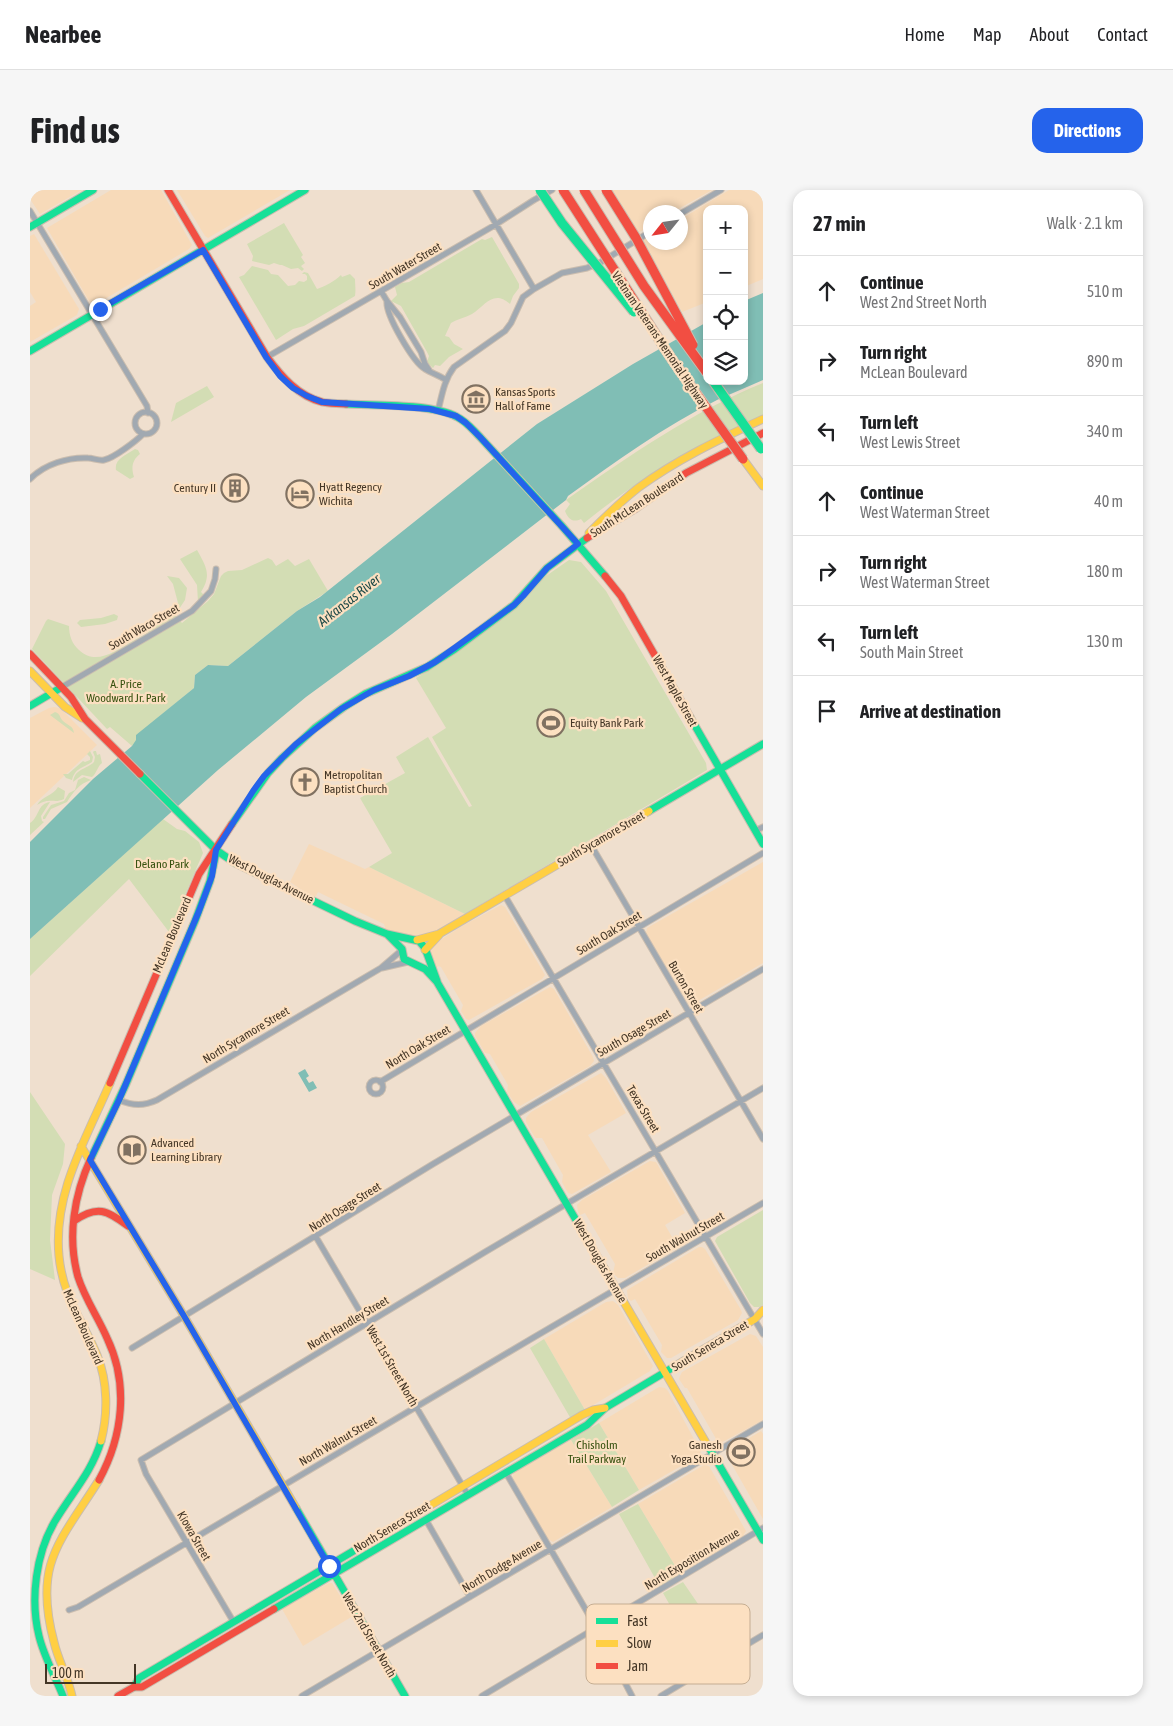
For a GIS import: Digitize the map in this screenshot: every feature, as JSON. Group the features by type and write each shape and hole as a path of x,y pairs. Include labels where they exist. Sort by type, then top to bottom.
{"main road":[{"path":"34,225 94,190"},
{"path":"168,190 266,357"},
{"path":"30,352 91,314 305,190"},
{"path":"540,190 562,223 671,358"},
{"name":"Vietnam Veterans Memorial Highway","path":"563,190 671,358 763,486"},
{"name":"Vietnam Veterans Memorial Highway","path":"584,190 644,286 703,367"},
{"path":"606,190 636,238 703,364"},
{"name":"West Maple Street","path":"266,357 280,376 293,388 322,402 430,409 456,416 466,423 614,585 719,770 759,829 763,844"},
{"name":"Vietnam Veterans Memorial Highway","path":"716,385 762,450"},
{"name":"South McLean Boulevard","path":"578,544 623,500 660,474 763,419"},
{"name":"South McLean Boulevard","path":"578,544 686,473 763,433"},
{"name":"McLean Boulevard","path":"63,1696 39,1636 34,1603 35,1580 42,1550 53,1523 84,1481 99,1449 104,1426 106,1401 100,1361 68,1298 61,1274 57,1228 60,1205 66,1182 81,1146 199,874 264,776 296,744 358,698 421,671 451,652 514,605 547,568 578,544"},
{"name":"West Douglas Avenue","path":"30,654 71,697 85,719 216,850 235,863 355,921 387,934 423,944 435,972 437,982"},
{"name":"West Douglas Avenue","path":"30,672 65,707 85,719"},
{"path":"30,706 62,687"},
{"name":"South Sycamore Street","path":"414,940 439,934 763,744"},
{"name":"McLean Boulevard","path":"72,1696 51,1633 47,1607 48,1572 61,1536 72,1517 94,1489 110,1457 121,1411 121,1393 114,1354 106,1335 87,1302 76,1268 72,1238 74,1221 81,1184 90,1160 119,1100 199,911 212,876 216,850"},
{"name":"West Douglas Avenue","path":"387,934 402,950 402,955 425,970 437,982 713,1454 760,1530 763,1540"},
{"name":"South Sycamore Street","path":"425,951 439,934"},
{"path":"402,950 406,942 414,940"},
{"path":"410,962 421,960 425,951"},
{"path":"81,1146 90,1160"},
{"name":"West 2nd Street North","path":"90,1160 184,1316 405,1696"},
{"path":"74,1221 93,1210 102,1210 114,1215 133,1230"},
{"name":"South Seneca Street","path":"665,1372 759,1318 763,1310"},
{"name":"North Seneca Street","path":"127,1693 142,1687 506,1473 587,1424 605,1408 665,1372"},
{"name":"North Seneca Street","path":"127,1693 139,1678 233,1621 582,1416 593,1410 605,1408"}],"street":[{"path":"476,190 534,289"},
{"name":"South Water Street","path":"266,357 552,190"},
{"path":"688,209 721,190"},
{"path":"30,211 34,225 147,406 148,413"},
{"path":"438,411 446,380 454,367 505,331 511,323 523,297 562,273 587,268 601,262 643,236"},
{"path":"381,291 422,352 429,371"},
{"path":"387,301 392,319 415,359 426,370 446,380"},
{"path":"30,468 32,477 47,467 69,460 79,458 105,460 134,443 143,434 151,432 156,426 155,418 148,413 140,414 135,421 136,429 143,434"},
{"name":"South Waco Street","path":"62,687 192,611 210,591 215,580 216,569"},
{"name":"Burton Street","path":"591,845 763,1139"},
{"name":"South Oak Street","path":"466,1030 763,854"},
{"name":"Texas Street","path":"505,896 706,1236 759,1318 763,1334"},
{"name":"North Sycamore Street","path":"119,1100 134,1105 142,1105 158,1100 381,968 402,950"},
{"name":"North Sycamore Street","path":"381,968 410,962"},
{"name":"South Osage Street","path":"516,1115 763,969"},
{"name":"North Oak Street","path":"380,1082 466,1030"},
{"name":"North Handley Street","path":"140,1460 567,1203 763,1088"},
{"name":"North Osage Street","path":"132,1348 516,1115"},
{"name":"South Walnut Street","path":"617,1289 763,1203"},
{"name":"West 1st Street North","path":"316,1236 468,1495"},
{"name":"North Walnut Street","path":"69,1610 78,1607 617,1289"},
{"name":"North Dodge Avenue","path":"302,1696 763,1424"},
{"name":"Kiowa Street","path":"140,1460 146,1474 233,1621"},
{"path":"506,1473 586,1611"},
{"path":"426,1520 470,1597"},
{"name":"North Exposition Avenue","path":"636,1604 760,1530"},
{"name":"North Exposition Avenue","path":"482,1696 586,1634"},
{"path":"750,1643 763,1635"},
{"path":"626,1684 632,1696"},
{"path":"661,1696 681,1684"}],"shaded area":[{"path":"30,190 82,190 40,214 30,199"},
{"path":"111,190 161,190 192,245 189,249 98,303 93,304 89,301 47,228"},
{"path":"177,190 290,190 208,238"},
{"path":"611,190 712,190 685,205 643,205 643,230 638,233"},
{"path":"729,190 759,190 763,197 763,279 748,285 748,205 704,205"},
{"path":"703,206 703,304 682,312 648,250 688,250 688,215"},
{"path":"34,234 79,309 77,315 30,342 30,306 36,302 30,292 30,236"},
{"path":"54,707 60,708 97,745 30,808 30,718"},
{"path":"309,844 365,869 369,867 465,914 436,932 419,937 404,936 386,930 384,924 318,892 316,896 311,896 290,882"},
{"path":"763,862 763,963 689,1005 646,933 647,928"},
{"path":"501,905 505,907 545,975 542,979 469,1020 466,1019 461,1011 463,1005 441,967 438,966 436,969 430,952 434,944"},
{"path":"550,987 554,989 594,1061 590,1066 520,1106 514,1102 507,1092 508,1085 490,1054 485,1053 475,1033 481,1026"},
{"path":"601,1073 606,1078 626,1113 588,1135 611,1172 572,1194 568,1193 562,1182 563,1175 542,1138 534,1136 526,1122 526,1118 531,1112"},
{"path":"650,1161 656,1162 685,1213 665,1225 678,1247 625,1278 618,1278 613,1273 615,1264 585,1213 580,1215 578,1212 577,1205 582,1200"},
{"path":"699,1247 705,1249 742,1313 738,1320 671,1358 667,1358 661,1352 662,1345 635,1299 631,1301 628,1299 627,1290"},
{"path":"613,1301 618,1305 653,1366 650,1371 585,1410 544,1339 606,1302"},
{"path":"750,1334 756,1336 763,1347 763,1420 719,1444 687,1388 679,1379 682,1372"},
{"path":"659,1387 665,1388 668,1391 701,1452 697,1457 639,1490 599,1423"},
{"path":"761,1431 763,1434 763,1519 726,1454 726,1452"},
{"path":"571,1440 612,1507 553,1542 548,1539 513,1475 515,1472"},
{"path":"704,1465 709,1466 746,1531 743,1536 680,1574 638,1504"},
{"path":"332,1583 353,1616 303,1646 282,1609"}],"green space":[{"path":"284,223 303,255 301,257 305,263 301,266 304,269 302,271 298,268 291,269 274,263 269,265 252,261 253,256 247,244"},
{"path":"492,237 519,284 519,288 510,304 499,298 494,298 472,314 451,323 445,336 449,337 454,344 463,349 449,357 440,366 435,365 433,368 427,362 429,356 401,306 391,301 397,295 395,287 409,282 482,239 485,240"},
{"path":"252,266 278,275 288,286 295,285 299,281 304,282 307,280 307,276 302,274 304,272 308,273 317,289 329,284 341,275 342,277 350,274 355,279 355,296 276,340 239,277 244,275"},
{"path":"763,383 763,415 710,440 646,478 584,523 581,519 573,520 568,516 565,511 570,504 566,500 613,467 711,407"},
{"path":"207,386 214,397 171,422 176,403"},
{"path":"135,449 140,454 133,464 134,477 130,479 116,470 116,466 121,458"},
{"path":"197,550 207,575 201,592 204,595 198,602 197,585 180,559"},
{"name":"A. Price Woodward Jr. Park","path":"268,558 276,566 288,559 295,566 309,559 328,591 297,611 228,666 208,665 195,675 194,688 160,716 132,746 110,727 107,729 32,649 48,619 69,626 73,642 85,655 99,657 105,655 149,632 178,603 173,584 167,576 179,578 187,588 185,600 175,615 182,623 214,594 224,573 242,570"},
{"path":"569,560 581,562 606,591 706,763 707,770 465,914 369,867 392,853 360,798 405,773 396,757 428,737 469,807 472,806 432,737 446,728 416,678 458,651 522,601 546,576"},
{"path":"114,614 118,616 117,620 105,624 81,627 77,623 80,620 101,618"},
{"path":"55,712 71,727 74,733 50,715"},
{"path":"90,751 93,757 92,762 77,771 72,780 66,778 63,774 68,774 83,761 90,760 87,754"},
{"path":"94,751 96,751 97,755 100,754 102,763 95,774 92,777 82,775 73,782 78,772 94,762"},
{"path":"84,777 91,780 77,788 67,802 51,809 45,819 43,819 51,805 64,801 69,793 75,790 78,780"},
{"path":"58,787 65,791 64,799 46,801 37,805 53,792"},
{"path":"50,802 41,816 44,822 30,835 30,823 43,805"},
{"name":"Delano Park","path":"163,819 177,829 185,831 199,842 203,853 169,932 129,879 30,976 30,939"},
{"path":"30,1092 65,1144 63,1164 52,1195 50,1240 55,1280 30,1269"},
{"path":"763,1210 763,1305 754,1307 715,1241 717,1237"},
{"name":"Chisholm Trail Parkway","path":"544,1339 585,1410 571,1419 530,1348"},
{"name":"Chisholm Trail Parkway","path":"599,1423 639,1490 612,1507 571,1440"},
{"path":"638,1504 680,1574 660,1587 619,1514"},
{"path":"683,1582 698,1604 669,1604 663,1593"}],"water":[{"name":"Arkansas River","path":"763,293 763,380 717,400 678,421 568,496 566,500 392,634 306,697 218,770 30,939 30,842 93,779 132,746 136,740 136,735 194,688 195,675 208,665 228,666 297,611 320,597 537,424 633,364 703,324 703,385 748,385 748,299"},
{"path":"305,1069 309,1076 306,1078 309,1083 313,1081 317,1088 309,1092 298,1073"}],"traffic: fast":[{"path":"30,227 93,190"},
{"path":"30,351 305,190"},
{"path":"540,190 562,223 634,312"},
{"path":"716,385 761,449"},
{"path":"346,404 419,407 447,413 460,419 480,437 605,576"},
{"path":"232,824 268,773 315,728 365,694 427,667 455,649 514,605 547,568 587,538"},
{"path":"30,706 62,687"},
{"path":"690,717 763,844"},
{"path":"649,811 763,744"},
{"path":"140,774 216,850 235,863 355,921 387,934 419,941 425,948 437,981"},
{"path":"91,1158 126,1084 195,921 210,881 216,853"},
{"path":"387,934 402,949 404,959 425,969 437,982 604,1268"},
{"path":"274,1609 587,1425 605,1408 677,1365"},
{"path":"63,1696 39,1636 35,1607 36,1577 48,1534 87,1473 101,1441"},
{"path":"708,1446 763,1540"},
{"path":"296,1508 405,1696"},
{"path":"134,1687 139,1678 426,1508"}],"traffic: slow":[{"path":"589,533 638,488 668,468 699,450 763,419"},
{"path":"743,459 763,486"},
{"path":"30,671 65,707 82,718"},
{"path":"417,940 439,934 649,811"},
{"path":"425,950 439,935"},
{"path":"101,1441 106,1409 101,1365 74,1308 65,1284 61,1271 58,1233 61,1210 73,1167 110,1083"},
{"path":"81,1146 184,1316 296,1508"},
{"path":"604,1268 708,1446"},
{"path":"677,1365 755,1319 763,1310"},
{"path":"426,1508 582,1415 593,1410 605,1408"},
{"path":"72,1696 56,1649 48,1615 47,1592 49,1572 62,1538 99,1480"}],"traffic: jam":[{"path":"168,190 267,357 278,371 298,390 313,399 325,403 346,404"},
{"path":"563,190 671,358 743,459"},
{"path":"584,190 644,286 703,367"},
{"path":"606,190 636,238 693,345"},
{"path":"587,538 635,509 686,473 763,433"},
{"path":"605,576 621,596 690,717"},
{"path":"30,654 71,697 85,719 140,774"},
{"path":"110,1083 199,874 232,824"},
{"path":"91,1158 77,1201 74,1216 73,1247 81,1285 114,1356 120,1392 118,1428 107,1463 99,1480"},
{"path":"74,1221 96,1211 108,1213 128,1226"},
{"path":"118,1696 134,1687 142,1687 274,1609"}],"place":[{"name":"Kansas Sports Hall of Fame","path":"476,399"},
{"name":"Century II","path":"235,488"},
{"name":"Hyatt Regency Wichita","path":"300,494"},
{"name":"Equity Bank Park","path":"551,723"},
{"name":"Metropolitan Baptist Church","path":"305,782"},
{"name":"Advanced Learning Library","path":"132,1150"},
{"name":"Ganesh Yoga Studio","path":"741,1452"}],"route":[{"path":"100,309 203,250 266,357 280,376 293,388 322,402 430,409 456,416 480,437 578,544 554,561 514,605 451,652 421,671 374,690 341,709 296,744 264,776 240,810 216,850 212,876 199,911 119,1100 90,1160 184,1316 329,1566"}]}
